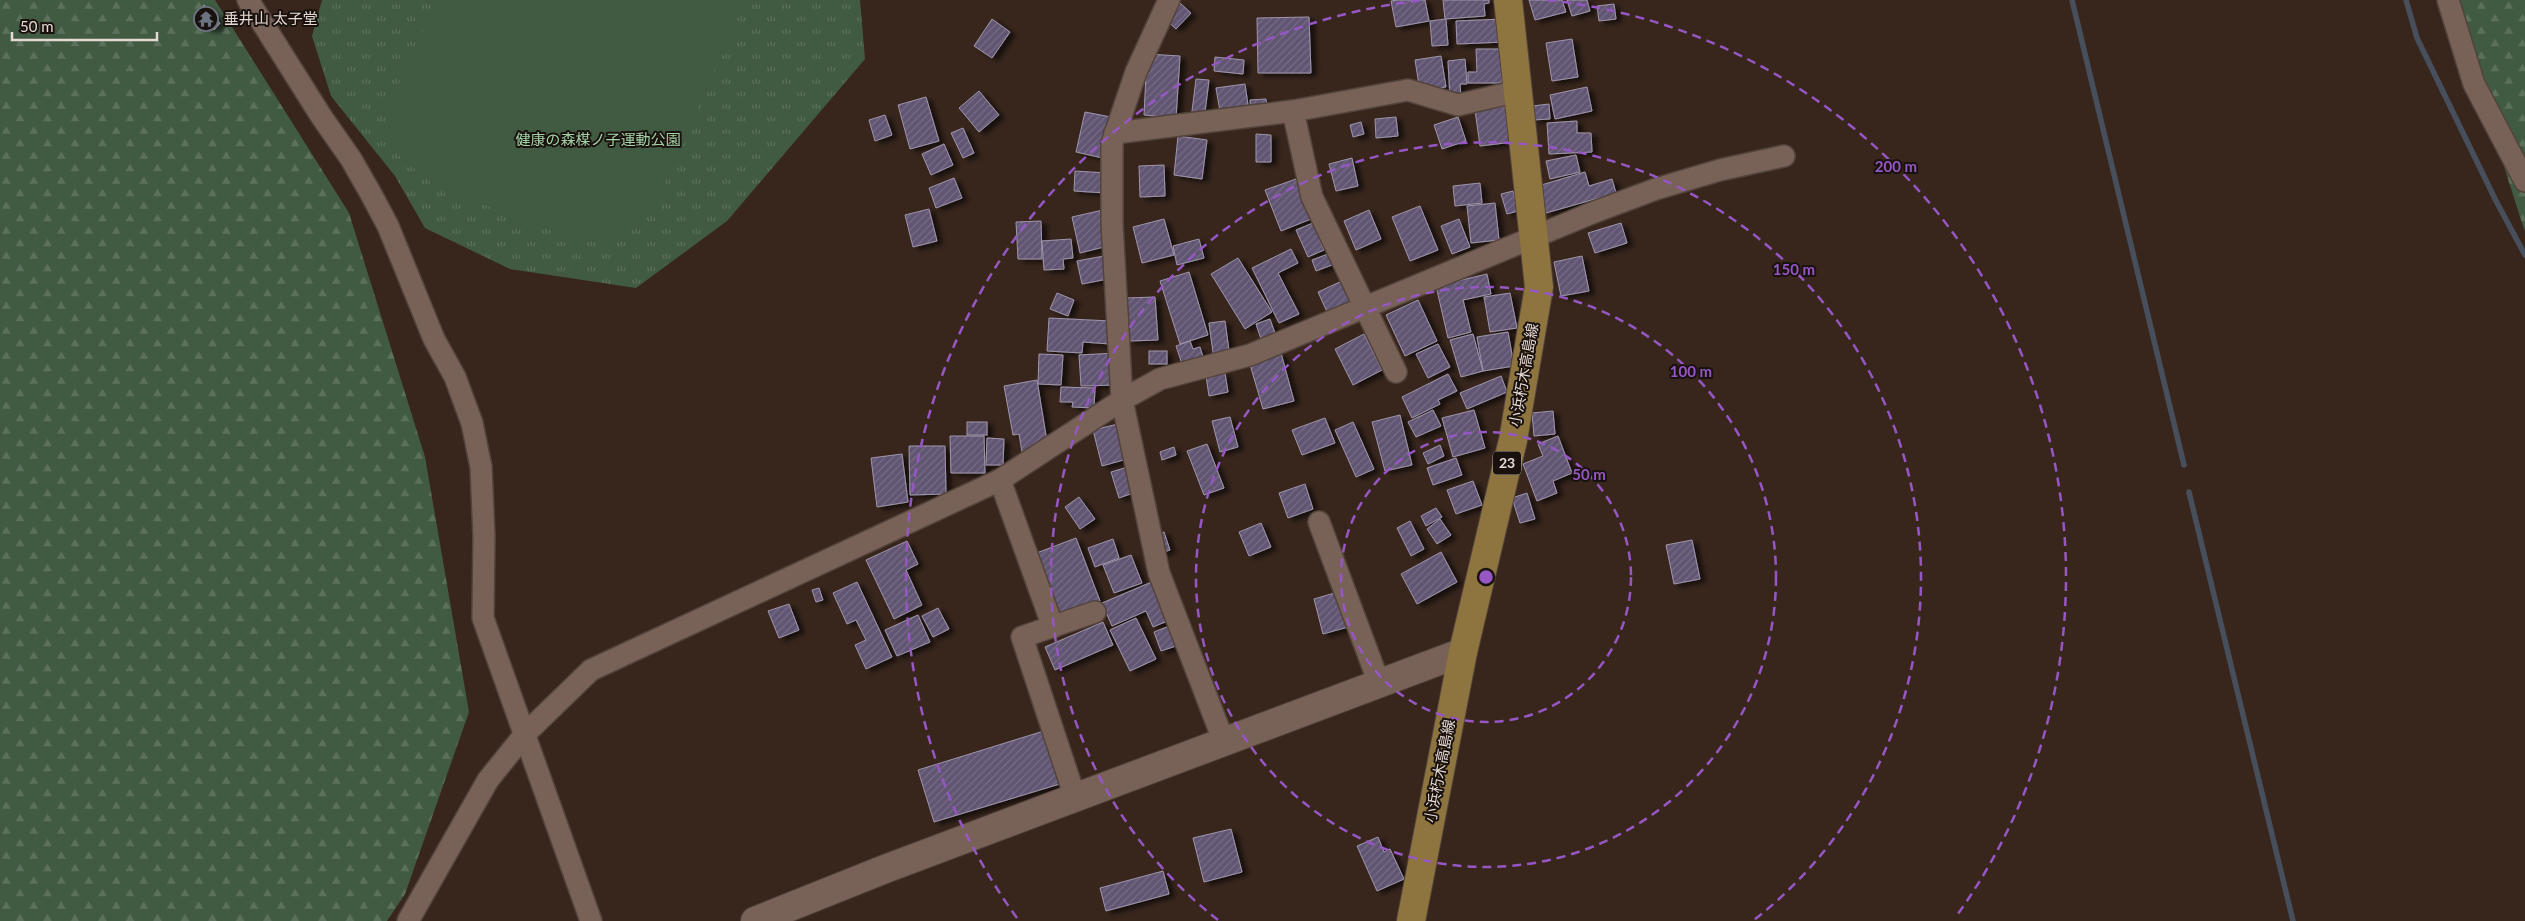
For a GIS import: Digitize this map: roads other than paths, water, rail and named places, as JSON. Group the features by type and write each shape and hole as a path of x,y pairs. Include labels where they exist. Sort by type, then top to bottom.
{"main road":[{"name":"小浜朽木高島線","path":"1411,921 1463,652 1513,440 1539,286 1508,0"},
{"path":"755,921 885,868 1463,652"}],"street":[{"path":"248,0 321,116 351,158 371,194 388,226 434,339 456,377 472,423 481,467 484,536 483,618 591,921"},
{"path":"1169,0 1136,72 1112,143 1112,224 1122,400 1159,572 1224,742"},
{"path":"2448,0 2474,84 2525,181"},
{"path":"1115,133 1293,111 1408,90 1458,105 1518,91"},
{"path":"1293,111 1312,197 1396,372"},
{"path":"408,921 488,780 524,734 591,670 1000,480 1122,400 1160,380 1250,354 1656,189 1720,170 1784,156"},
{"path":"1000,480 1053,627"},
{"path":"1320,522 1379,683"},
{"path":"1075,797 1022,637 1095,612"}],"waterway":[{"path":"2072,0 2184,465"},
{"path":"2406,0 2417,38 2495,199 2525,255"},
{"path":"2189,492 2293,921"}],"place":[{"name":"垂井山 太子堂","path":"206,19"}],"park label":[{"name":"健康の森楳ノ子運動公園","path":"598,140"}]}
